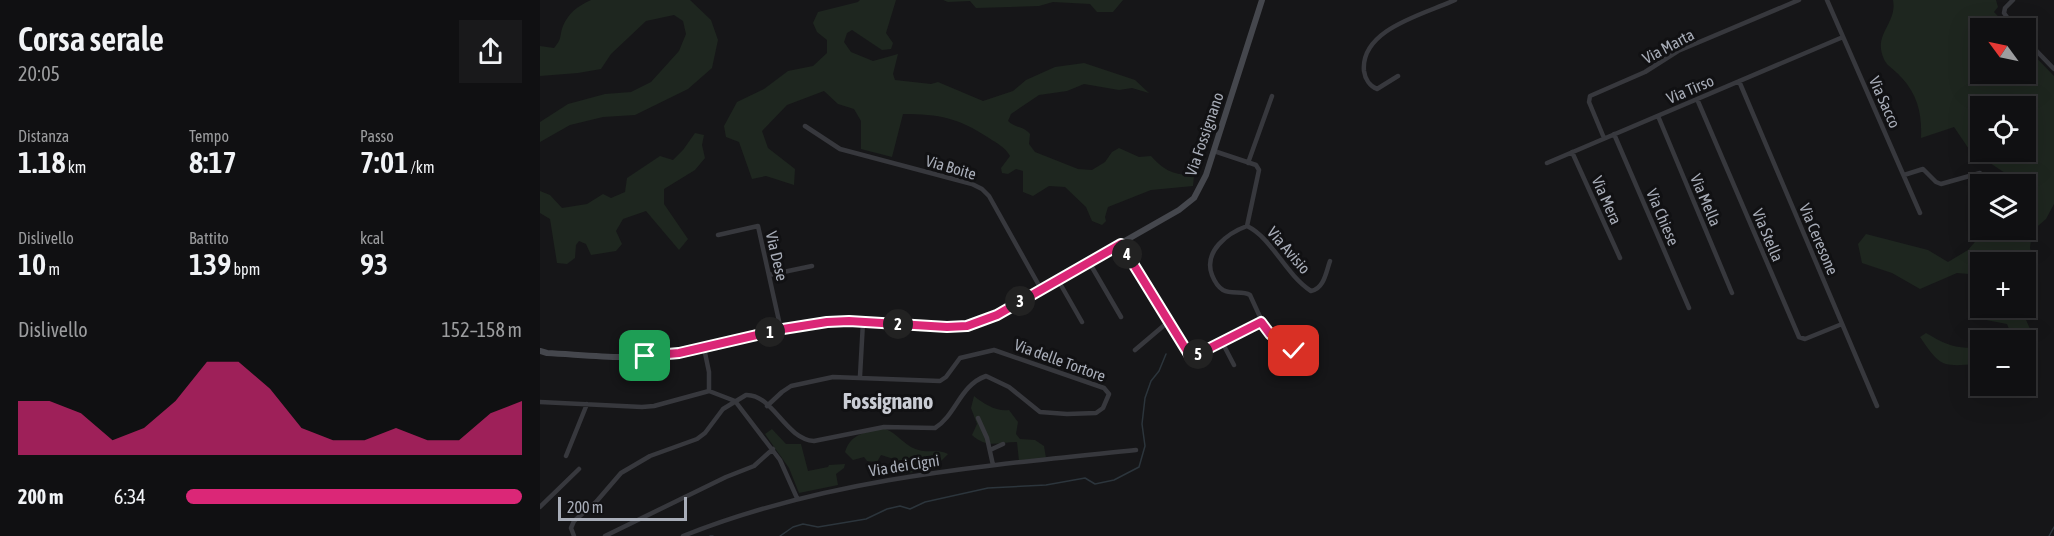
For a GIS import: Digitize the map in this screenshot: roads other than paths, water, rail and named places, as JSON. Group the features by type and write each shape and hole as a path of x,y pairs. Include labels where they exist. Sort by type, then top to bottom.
{"street":[{"name":"Via Fossignano","path":"540,351 648,356 679,353 827,322 947,327 967,326 991,318 1193,200 1205,178 1262,0"},
{"path":"1398,76 1377,88 1372,87 1365,73 1365,63 1367,52 1374,41 1386,31 1455,0"},
{"name":"Via Marta","path":"1604,138 1588,101 1592,95 1646,72 1678,51 1799,0"},
{"name":"Via Sacco","path":"1827,0 1920,213"},
{"path":"2008,18 2004,13 2013,0"},
{"name":"Via Tirso","path":"1547,163 1843,37"},
{"path":"2036,50 2054,69"},
{"name":"Via Ceresone","path":"1739,81 1877,406"},
{"path":"1214,151 1248,163 1272,96"},
{"name":"Via Stella","path":"1696,99 1799,337 1806,339 1842,324"},
{"name":"Via Mella","path":"1658,116 1732,293"},
{"name":"Via Boite","path":"805,126 840,149 972,184 982,189 989,196 1041,289"},
{"name":"Via Chiese","path":"1614,134 1689,308"},
{"name":"Via Mera","path":"1572,152 1620,258"},
{"name":"Via Avisio","path":"1247,226 1260,170 1257,166 1248,163"},
{"path":"1904,175 1923,170 1936,182 1942,184 1980,173"},
{"name":"Via Dese","path":"718,235 758,226 781,330"},
{"name":"Via Avisio","path":"1247,226 1259,234 1282,263 1311,291 1321,285 1330,261"},
{"name":"Via Avisio","path":"1247,226 1232,232 1213,253 1210,267 1214,280 1223,290 1246,292 1250,295 1261,322 1270,334 1297,354"},
{"path":"1121,244 1191,356 1261,322"},
{"path":"1089,262 1121,317"},
{"path":"769,275 812,266"},
{"path":"1058,280 1082,322"},
{"path":"767,406 783,390 794,385 836,376 860,376 863,322"},
{"path":"1135,350 1168,322"},
{"path":"1222,342 1234,365"},
{"path":"704,348 709,372 709,391"},
{"name":"Via delle Tortore","path":"735,401 745,395 760,398 797,435 806,440 816,441 880,428 935,428 970,384 985,376 1009,387 1041,412 1095,413 1103,408 1109,394 1106,388 994,350 960,357 940,381 860,376"},
{"path":"540,402 648,407 709,391 735,401 773,449 788,474 797,498"},
{"path":"574,536 571,530 573,523 596,502 621,473 650,456 697,439 705,433 720,411 735,401"},
{"path":"566,456 587,404"},
{"path":"978,418 986,436 993,465"},
{"path":"990,450 1002,444"},
{"path":"605,536 754,466 773,449"},
{"name":"Via dei Cigni","path":"683,536 797,498 896,478 1136,450"},
{"path":"540,507 579,469"}],"waterway":[{"path":"780,536 793,527 803,524 818,527 866,519 887,509 900,506 910,509 925,502 988,488 1046,485 1085,478 1095,484 1114,480 1139,467 1145,446 1142,424 1145,398 1151,381 1159,371 1166,354"},
{"path":"2049,536 2054,527"}],"district":[{"name":"Fossignano","path":"888,401"}]}
